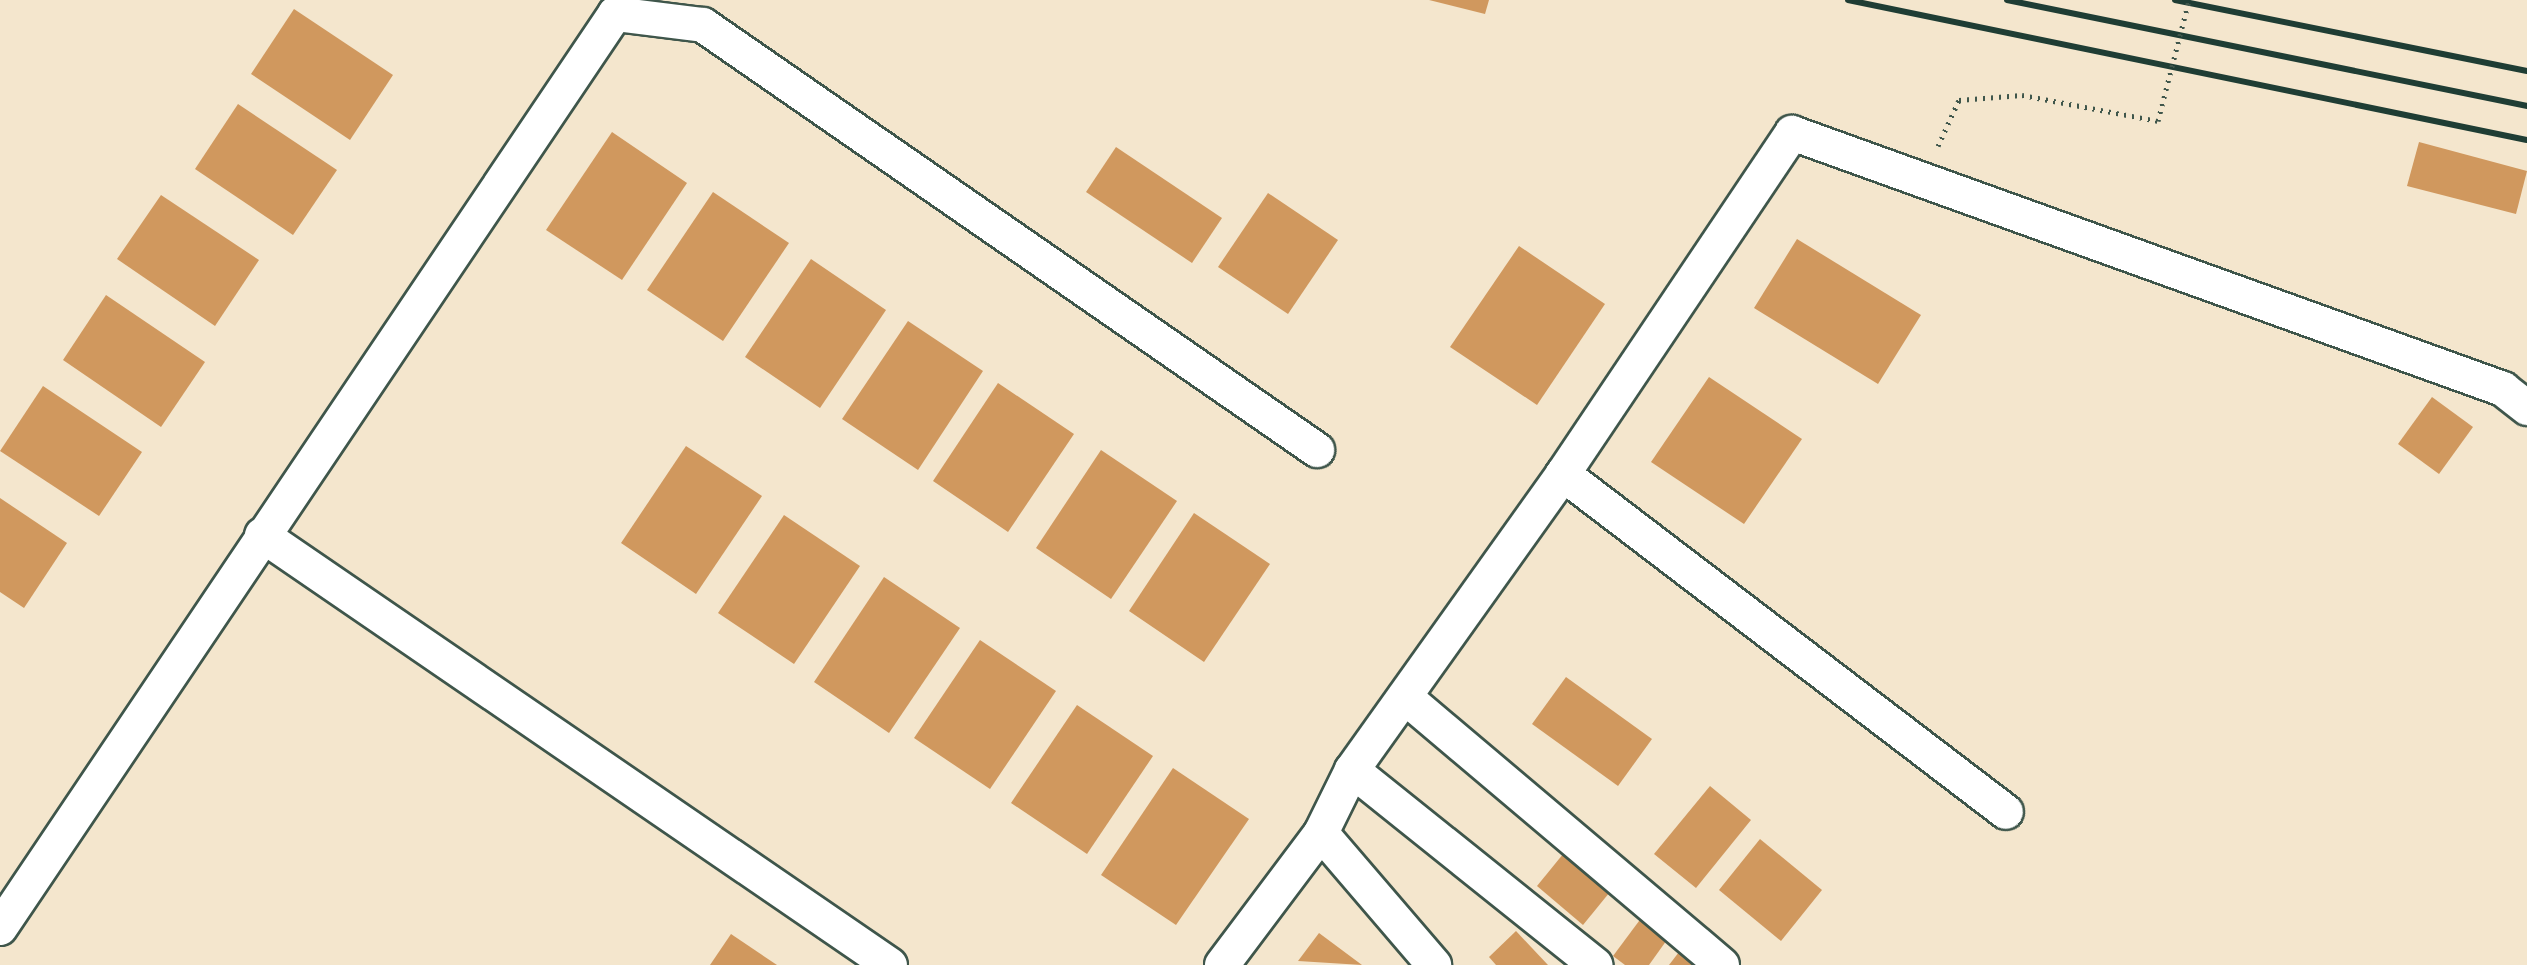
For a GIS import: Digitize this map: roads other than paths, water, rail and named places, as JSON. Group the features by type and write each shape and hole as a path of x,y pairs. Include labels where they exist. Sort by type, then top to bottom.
{"street":[{"path":"0,928 615,14 703,25 1317,450"},
{"path":"1222,965 1321,833 1352,770 1563,474 1792,133 2503,389 2527,408"},
{"path":"1563,474 2006,812"},
{"path":"262,535 890,965"},
{"path":"1405,697 1722,965"},
{"path":"1352,770 1595,965"},
{"path":"1321,833 1434,965"}],"railway":[{"path":"1848,0 2527,140"},
{"path":"2007,0 2527,106"},
{"path":"2175,0 2527,71"}]}
